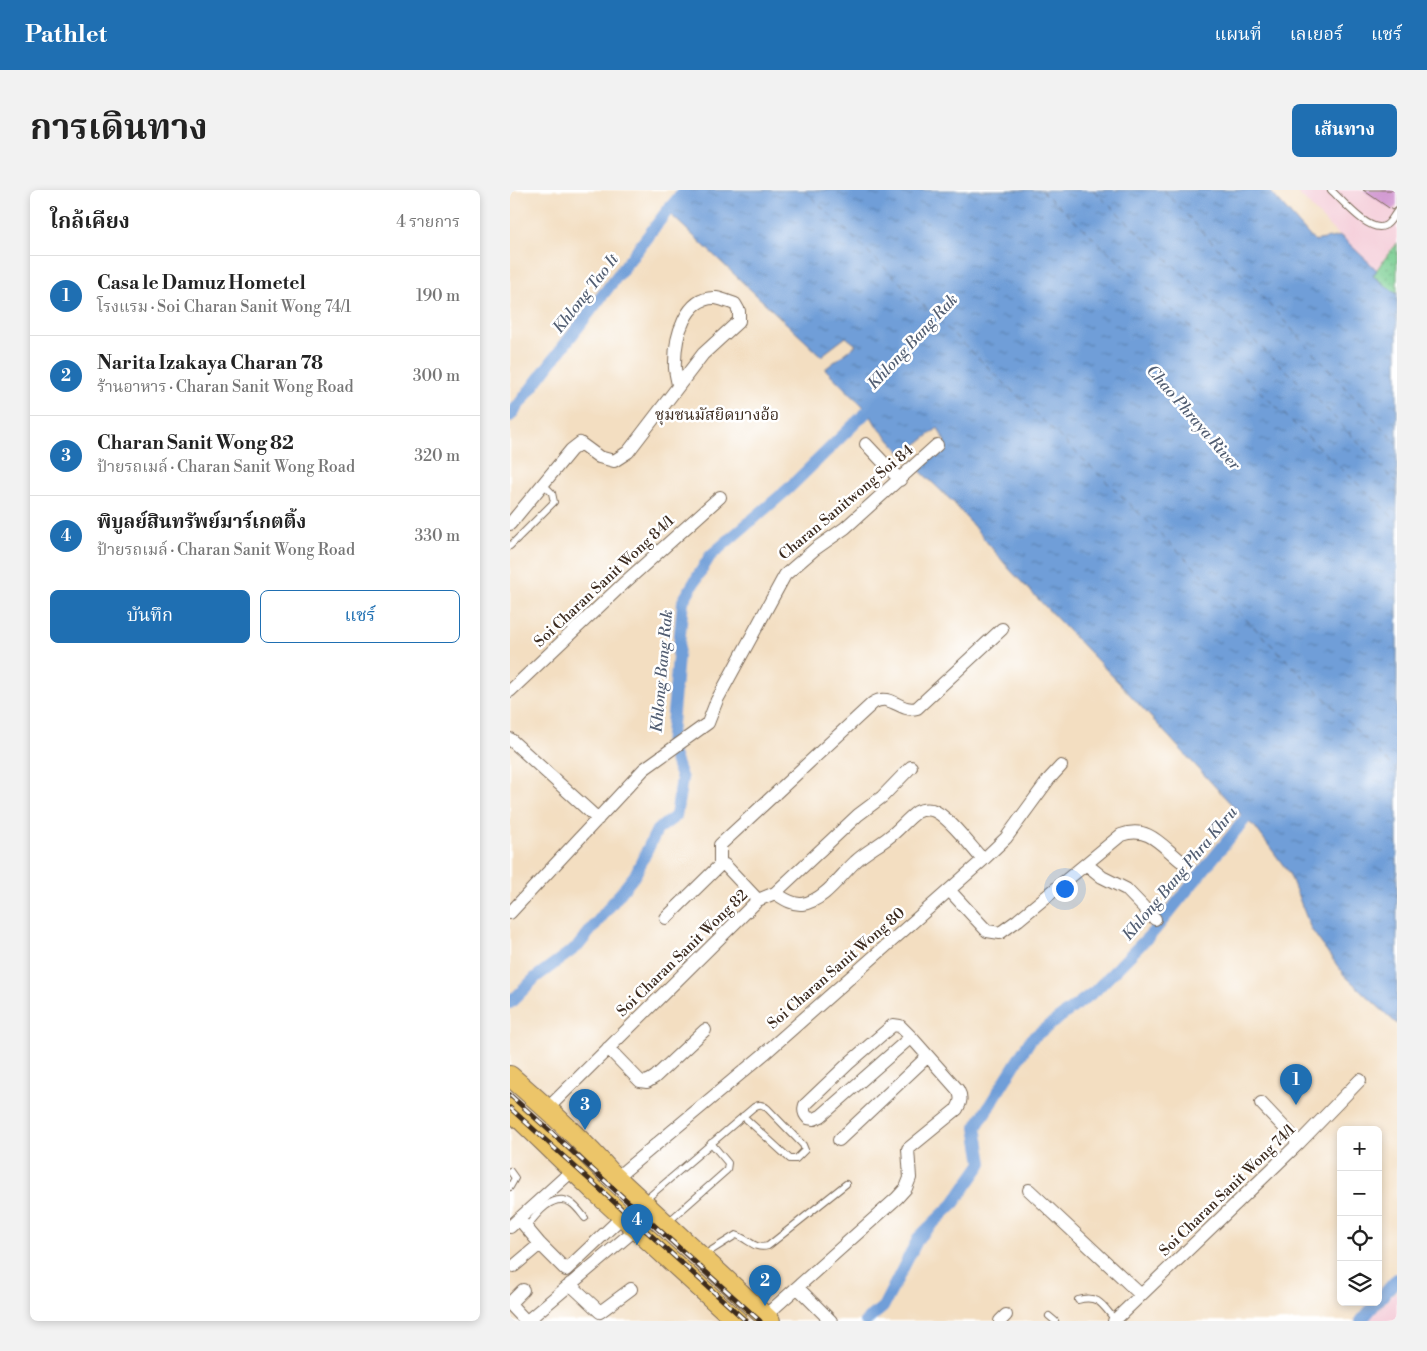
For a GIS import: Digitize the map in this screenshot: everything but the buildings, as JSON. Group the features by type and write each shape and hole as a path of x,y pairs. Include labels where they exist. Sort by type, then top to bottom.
{"main road":[{"path":"510,1076 548,1108 616,1178 768,1319"},
{"path":"514,1115 737,1321"}],"street":[{"path":"510,524 571,450 580,443 599,457 614,461 628,452 703,354 739,321 739,311 735,304 716,298 702,301 687,313 678,334 674,363 678,385"},
{"path":"866,444 900,480"},
{"name":"Charan Sanitwong Soi 84","path":"512,906 598,819 644,769 708,723 717,700 785,575 815,549 844,528 937,445"},
{"name":"Soi Charan Sanit Wong 84/1","path":"510,691 609,597 720,497"},
{"path":"666,918 720,865 720,845 873,703 885,699 904,708 912,710 917,708 1002,629"},
{"path":"510,739 598,819"},
{"name":"Soi Charan Sanit Wong 80","path":"616,1178 764,1054 950,891 1006,838 1049,779 1061,766"},
{"name":"Soi Charan Sanit Wong 82","path":"548,1108 758,900 775,893 858,815 882,797 910,767"},
{"path":"775,893 790,902 800,904 812,902 821,896 857,860 890,836 918,812 925,810 940,813 947,819 983,860"},
{"path":"950,891 987,931 1000,933 1121,835 1136,831 1149,836 1181,861"},
{"path":"1086,864 1102,878 1126,889 1155,919"},
{"path":"720,865 725,865 731,870 758,900"},
{"path":"768,1319 798,1288 906,1188 910,1169 908,1150 957,1109 961,1099 958,1090 911,1037 900,1026 893,1025 805,1105 805,1115 808,1118 814,1119 821,1116 911,1037"},
{"path":"608,1048 640,1081 647,1082 655,1077 705,1030"},
{"path":"839,1140 928,1056"},
{"name":"Soi Charan Sanit Wong 74/1","path":"1114,1321 1300,1143 1360,1080"},
{"path":"1261,1103 1300,1143"},
{"path":"574,1169 518,1225 566,1270 630,1222"},
{"path":"1030,1190 1141,1295"},
{"path":"523,1290 510,1304 527,1321 570,1284 630,1222"},
{"path":"514,1266 540,1244"},
{"path":"570,1284 600,1312 631,1289"},
{"path":"798,1288 831,1321"}],"lane":[{"path":"1331,190 1368,225 1378,228 1387,225 1397,211"},
{"path":"510,546 554,502 552,492 543,484"},
{"path":"643,1202 711,1143 743,1116 754,1107 764,1104 803,1145 805,1150 796,1159 790,1159 743,1116"},
{"path":"666,1224 727,1170 728,1163 711,1143"},
{"path":"510,1171 515,1178 510,1187"},
{"path":"701,1257 736,1235 743,1237 752,1245 758,1247 768,1246 846,1184"},
{"path":"518,1225 537,1214 553,1201 562,1200 570,1202 585,1218"},
{"path":"1078,1300 1089,1297 1096,1299 1114,1321"},
{"path":"1049,1316 1055,1321"}],"shaded area":[{"path":"1295,190 1397,190 1397,294 1377,270 1332,229"},
{"path":"1397,1290 1397,1321 1368,1321"}],"green space":[{"path":"1397,242 1397,294 1372,276"}],"water":[{"name":"Chao Phraya River","path":"683,190 1269,190 1314,241 1341,236 1377,270 1373,276 1397,294 1397,1024 1344,975 1311,929 1289,873 1255,827 1245,819 1121,685 1011,571 954,503 917,468 945,442 938,428 903,455 876,425 868,411 825,369 856,345 846,337 821,356 667,211"}],"waterway":[{"name":"Khlong Tao It","path":"510,416 685,190"},
{"name":"Khlong Bang Rak","path":"510,1003 536,977 578,946 635,875 657,830 676,816 682,779 670,746 683,601 710,556 788,489 880,399"},
{"name":"Khlong Bang Phra Khru","path":"866,1321 883,1307 919,1237 954,1203 982,1163 976,1127 1031,1039 1095,991 1154,931 1256,808"},
{"path":"1382,1296 1397,1279"},
{"path":"1361,1321 1374,1306"}],"ferry route":[{"path":"804,190 1172,545 1397,771"},
{"path":"1041,190 1234,367 1397,521"},
{"path":"1093,190 1320,402 1397,484"},
{"path":"1164,190 1397,444"}],"railway":[{"path":"510,1095 760,1321"},
{"path":"510,1108 746,1321"}],"place":[{"name":"Casa le Damuz Hometel","path":"1296,1105"},
{"name":"Charan Sanit Wong 82","path":"585,1130"},
{"name":"พิบูลย์สินทรัพย์มาร์เกตติ้ง","path":"637,1245"},
{"name":"Narita Izakaya Charan 78","path":"765,1306"}],"district":[{"name":"ชุมชนมัสยิดบางอ้อ","path":"717,414"}]}
